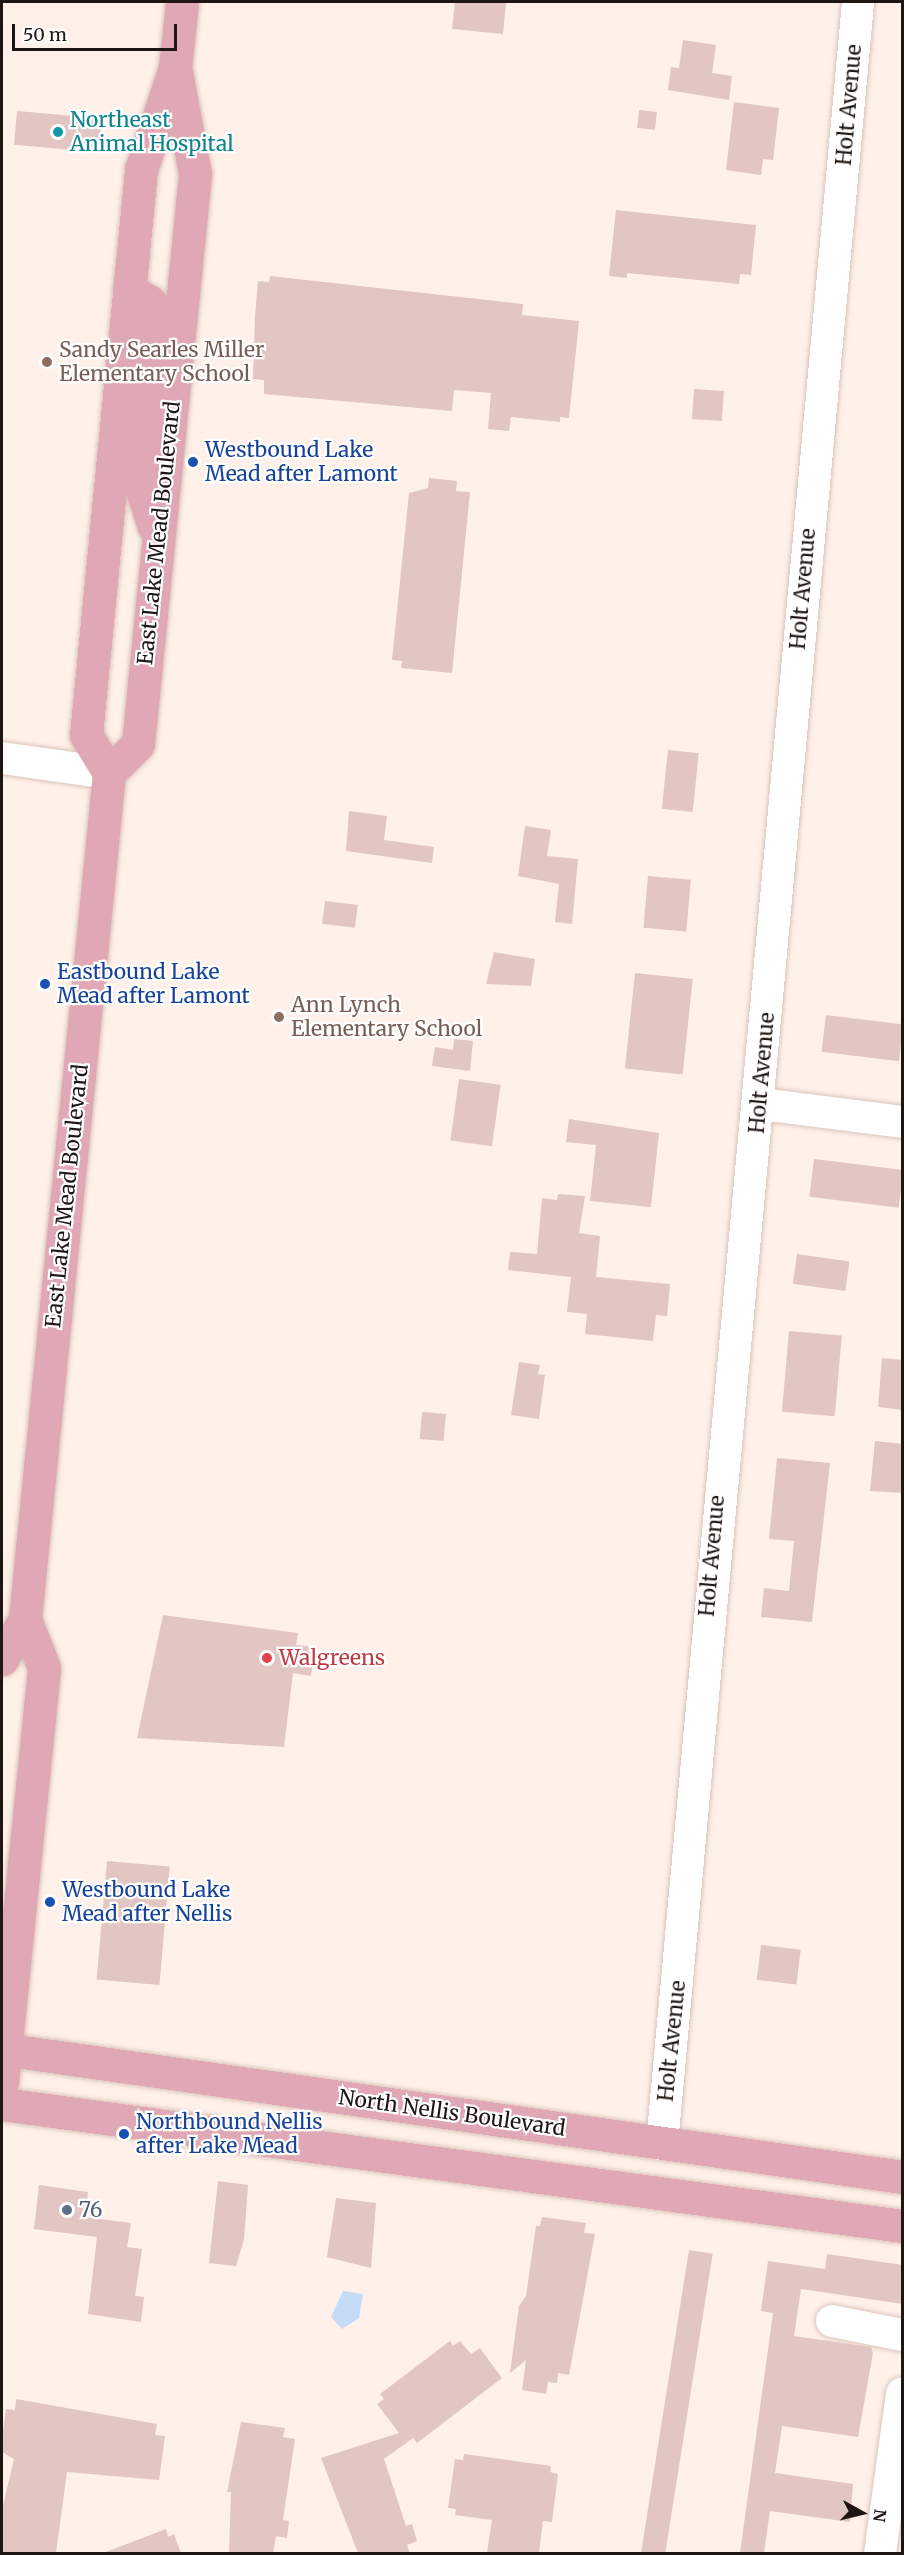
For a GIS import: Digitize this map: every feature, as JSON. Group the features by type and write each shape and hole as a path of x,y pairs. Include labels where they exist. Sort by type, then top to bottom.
{"main road":[{"name":"East Lake Mead Boulevard","path":"2,1659 25,1619 109,773 86,735 141,170 175,68 182,2"},
{"name":"East Lake Mead Boulevard","path":"109,773 138,744 195,174 175,68"},
{"path":"129,289 150,302 138,477 158,540"},
{"name":"East Lake Mead Boulevard","path":"2,2082 44,1668 25,1619"},
{"name":"North Nellis Boulevard","path":"4,2050 903,2177"},
{"path":"2,2104 903,2226"}],"street":[{"name":"Holt Avenue","path":"662,2144 739,1266 760,1104 826,321 858,2"},
{"path":"2,758 109,773"},
{"path":"760,1104 903,1122"},
{"path":"832,2321 903,2335"},
{"path":"880,2553 903,2394"}],"water":[{"path":"343,2291 363,2294 359,2318 342,2329 331,2317"}],"building":[{"path":"455,2 506,2 503,34 452,29"},
{"path":"683,40 716,45 712,73 732,76 729,100 668,90 671,67 679,68"},
{"path":"734,102 779,108 773,160 763,159 761,175 726,170"},
{"path":"639,110 657,112 655,130 637,128"},
{"name":"Northeast Animal Hospital","path":"17,111 102,118 99,152 14,145"},
{"path":"616,210 756,225 751,275 740,274 739,284 627,273 627,278 609,276"},
{"path":"270,276 523,304 522,315 579,321 569,418 560,417 560,422 511,417 509,431 488,429 491,393 454,390 452,411 264,394 264,380 253,379 255,316 258,281 269,282"},
{"path":"694,389 724,391 722,421 692,419"},
{"path":"429,478 457,481 456,491 470,492 452,673 401,668 402,661 392,660 409,493 428,488"},
{"path":"668,750 699,753 693,812 662,809"},
{"path":"349,811 387,816 384,840 434,847 432,863 346,851"},
{"path":"525,826 551,830 547,856 578,859 572,924 555,922 559,884 518,876"},
{"path":"648,876 691,880 686,932 643,928"},
{"path":"325,901 358,905 355,928 322,924"},
{"path":"494,952 535,959 531,986 486,984"},
{"path":"635,973 693,979 683,1075 625,1068"},
{"path":"826,1015 902,1024 899,1061 821,1052"},
{"path":"454,1039 473,1041 470,1071 432,1066 435,1047 453,1050"},
{"path":"459,1079 501,1085 492,1146 450,1140"},
{"path":"569,1119 659,1133 651,1207 590,1201 596,1145 566,1142"},
{"path":"814,1159 902,1170 899,1208 809,1197"},
{"path":"558,1194 585,1196 579,1233 600,1236 596,1277 670,1284 667,1316 656,1315 653,1341 585,1334 587,1314 567,1312 571,1277 508,1270 510,1252 537,1254 542,1198 557,1200"},
{"path":"797,1254 849,1261 845,1291 793,1284"},
{"path":"789,1331 842,1336 835,1416 782,1412"},
{"path":"882,1358 903,1360 903,1410 878,1407"},
{"path":"519,1362 540,1365 538,1374 545,1375 539,1419 511,1415"},
{"path":"422,1412 446,1414 444,1441 420,1439"},
{"path":"875,1441 903,1444 903,1493 870,1491"},
{"path":"777,1458 830,1463 812,1622 761,1617 764,1588 789,1591 794,1541 769,1539"},
{"name":"Walgreens","path":"163,1615 298,1633 296,1645 315,1647 311,1676 293,1673 284,1747 137,1738"},
{"path":"107,1861 170,1866 159,1985 97,1980"},
{"path":"761,1945 801,1950 796,1985 757,1980"},
{"path":"218,2181 248,2185 244,2240 236,2266 209,2263"},
{"path":"39,2185 88,2192 85,2217 131,2223 127,2247 142,2249 135,2296 144,2297 141,2322 88,2314 97,2237 34,2229"},
{"path":"336,2198 376,2203 371,2268 327,2257"},
{"path":"542,2217 586,2223 584,2233 595,2234 569,2375 558,2373 557,2383 548,2382 546,2394 522,2390 526,2360 510,2373 519,2306 526,2296 536,2226 540,2226"},
{"path":"689,2250 713,2254 665,2554 641,2552"},
{"path":"827,2254 903,2265 903,2304 801,2289 794,2336 871,2347 873,2353 858,2437 782,2426 775,2473 853,2484 850,2522 770,2511 764,2553 740,2553 773,2313 761,2311 768,2261 825,2269"},
{"path":"450,2341 453,2346 460,2341 471,2354 480,2348 502,2378 417,2443 413,2438 384,2459 406,2526 412,2524 417,2541 407,2545 410,2553 358,2553 321,2458 399,2433 377,2404 384,2399 380,2394"},
{"path":"16,2399 157,2424 155,2435 165,2436 159,2480 67,2472 56,2553 2,2553 2,2510 14,2459 2,2452 2,2439 6,2409 15,2410"},
{"path":"241,2422 285,2428 283,2437 295,2439 283,2520 289,2521 287,2538 276,2536 273,2553 229,2553 231,2492 227,2492"},
{"path":"464,2454 551,2466 550,2472 558,2474 552,2522 543,2521 539,2553 487,2553 492,2520 455,2515 456,2509 448,2508 455,2459 463,2460"},
{"path":"166,2529 168,2537 174,2534 181,2553 103,2553"}],"place":[{"name":"Northeast Animal Hospital","path":"58,132"},
{"name":"Sandy Searles Miller Elementary School","path":"47,362"},
{"name":"Westbound Lake Mead after Lamont","path":"193,462"},
{"name":"Eastbound Lake Mead after Lamont","path":"45,984"},
{"name":"Ann Lynch Elementary School","path":"279,1017"},
{"name":"Walgreens","path":"267,1658"},
{"name":"Westbound Lake Mead after Nellis","path":"50,1902"},
{"name":"Northbound Nellis after Lake Mead","path":"124,2134"},
{"name":"76","path":"67,2210"}]}
